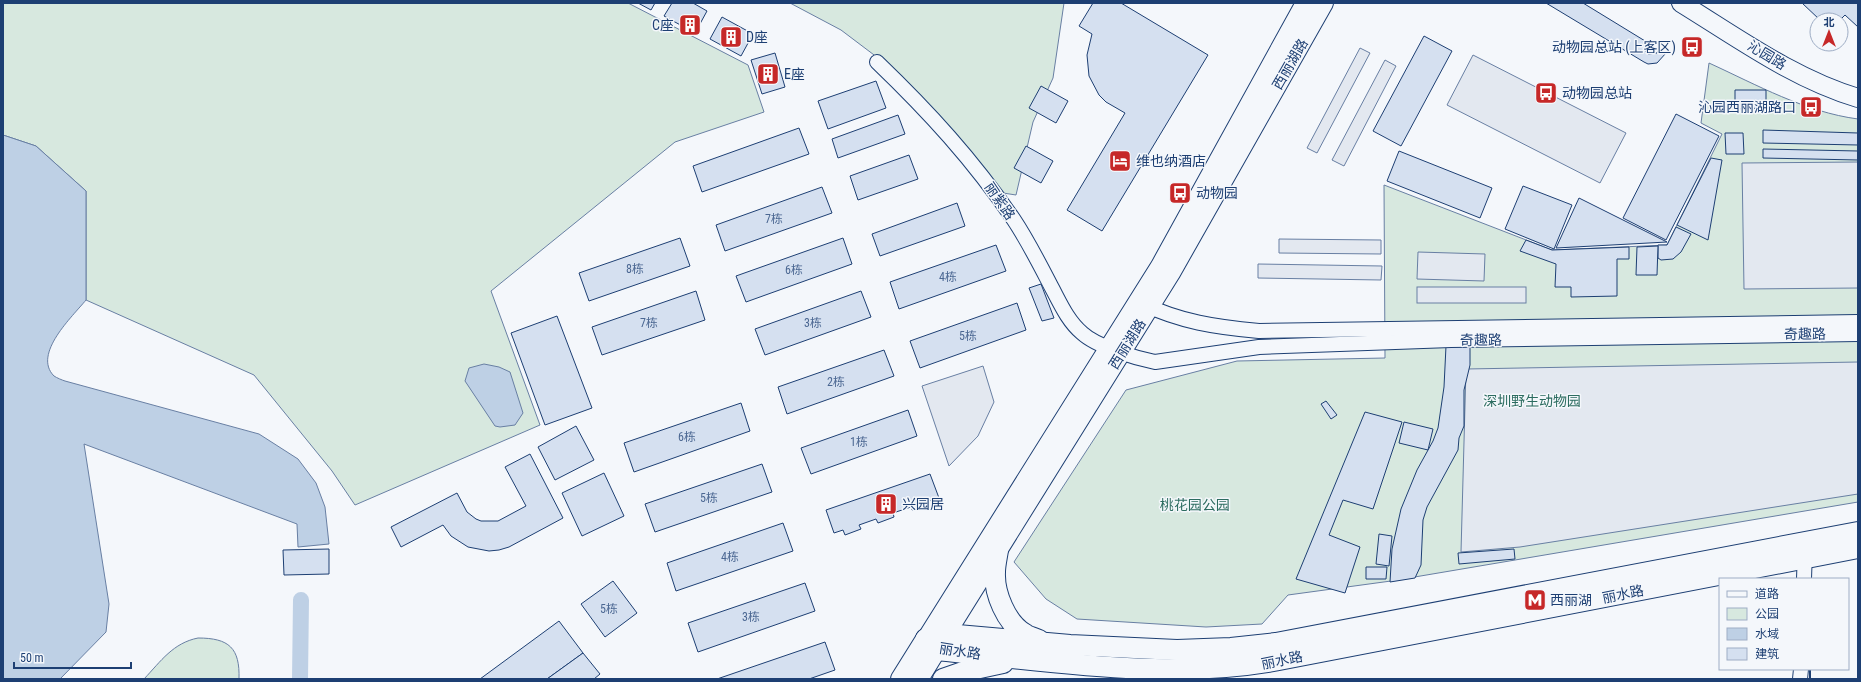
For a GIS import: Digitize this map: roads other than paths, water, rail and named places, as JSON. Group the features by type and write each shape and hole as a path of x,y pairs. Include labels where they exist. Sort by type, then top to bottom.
{"main road":[{"name":"丽水路","path":"1805,550 1858,532"},
{"name":"丽水路","path":"936,641 1035,660 1173,670 1213,669 1276,643 1805,550 1858,548"},
{"path":"998,550 995,573 997,589 1004,610 1013,624 1024,634 1045,642"},
{"name":"丽水路","path":"936,641 1045,642 1132,648 1213,669"},
{"name":"西丽湖路","path":"901,679 936,641"},
{"name":"西丽湖路","path":"918,679 936,641"},
{"path":"944,679 988,665 1035,660"}],"street":[{"name":"西丽湖路","path":"1144,304 1160,266 1305,3"},
{"name":"西丽湖路","path":"936,641 1144,304 1174,267 1324,3"},
{"name":"沁园路","path":"1681,3 1807,79 1833,90 1858,98"},
{"name":"丽紫路","path":"877,62 952,138 985,178 1015,221 1070,320 1084,335 1115,350"},
{"name":"奇趣路","path":"1144,304 1202,325 1259,331 1858,322"},
{"name":"奇趣路","path":"1115,350 1139,359 1155,362 1259,347 1458,340 1858,334"},
{"name":"西丽湖路","path":"936,641 998,550 1115,350"},
{"path":"1804,578 1805,550"}],"water":[{"path":"3,135 36,146 86,191 86,300 64,325 51,347 48,357 49,367 54,376 65,381 259,434 298,459 316,483 325,507 329,544 298,547 297,524 84,444 109,604 106,632 60,679 3,679"},
{"path":"484,364 499,367 510,372 523,413 515,425 500,427 495,426 465,381 469,368"}],"waterway":[{"path":"300,679 301,600"}],"place":[{"name":"C座","path":"690,25"},
{"name":"D座","path":"731,37"},
{"name":"动物园总站 (上客区)","path":"1692,47"},
{"name":"E座","path":"768,74"},
{"name":"动物园总站","path":"1546,93"},
{"name":"沁园西丽湖路口","path":"1811,107"},
{"name":"维也纳酒店","path":"1120,161"},
{"name":"动物园","path":"1180,193"},
{"name":"兴园居","path":"886,504"},
{"name":"西丽湖","path":"1535,600"}],"park label":[{"name":"深圳野生动物园","path":"1532,401"},
{"name":"桃花园公园","path":"1195,505"}]}
